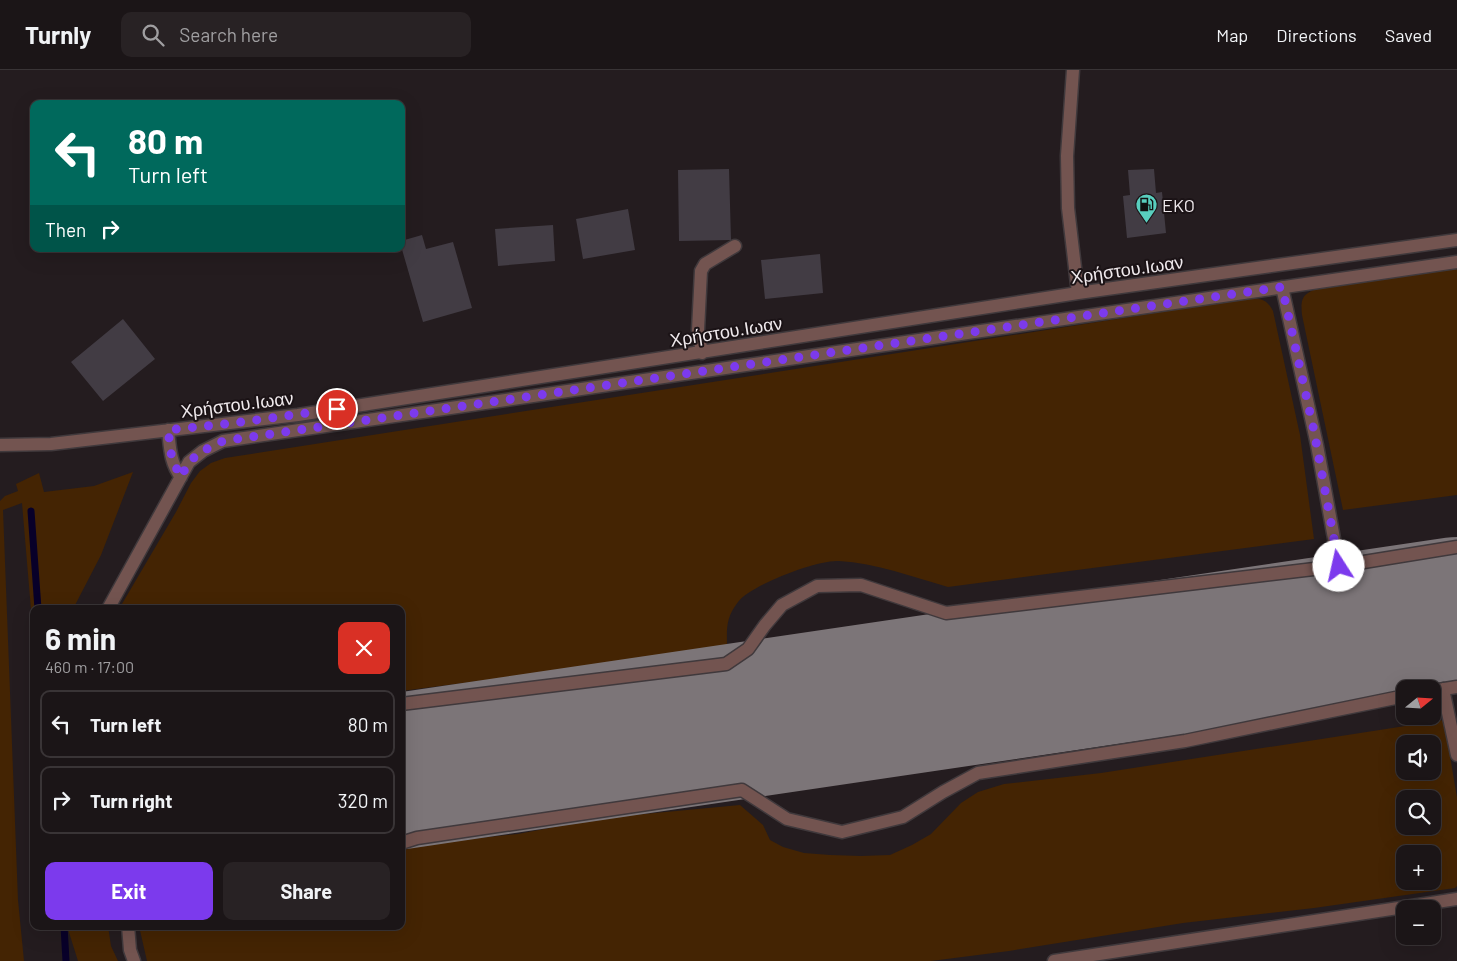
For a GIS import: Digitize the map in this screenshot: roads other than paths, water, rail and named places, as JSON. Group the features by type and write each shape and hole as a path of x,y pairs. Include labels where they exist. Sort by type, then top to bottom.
{"street":[{"path":"1073,70 1067,156 1068,208 1078,293"},
{"name":"Χρήστου.Ιωαν","path":"0,445 51,444 298,414 702,353 1078,293 1457,240"},
{"path":"702,353 698,330 701,271 705,264 735,246"},
{"path":"110,605 163,505 189,462 202,451 223,441 1457,262"},
{"path":"1282,287 1317,445 1339,566"},
{"path":"168,430 172,460 181,477"},
{"path":"405,704 726,664 748,649 782,605 817,586 861,586 946,613 1339,566 1457,547"},
{"path":"1441,690 1457,687"},
{"path":"405,842 417,838 742,790 787,820 842,832 903,817 978,773 1185,741 1396,698"},
{"path":"1441,700 1457,754"},
{"path":"1054,961 1457,899"},
{"path":"128,930 130,950 134,961"}],"waterway":[{"path":"31,511 38,605"},
{"path":"64,930 66,961"}],"place":[{"name":"EKO","path":"1146,224"}]}
